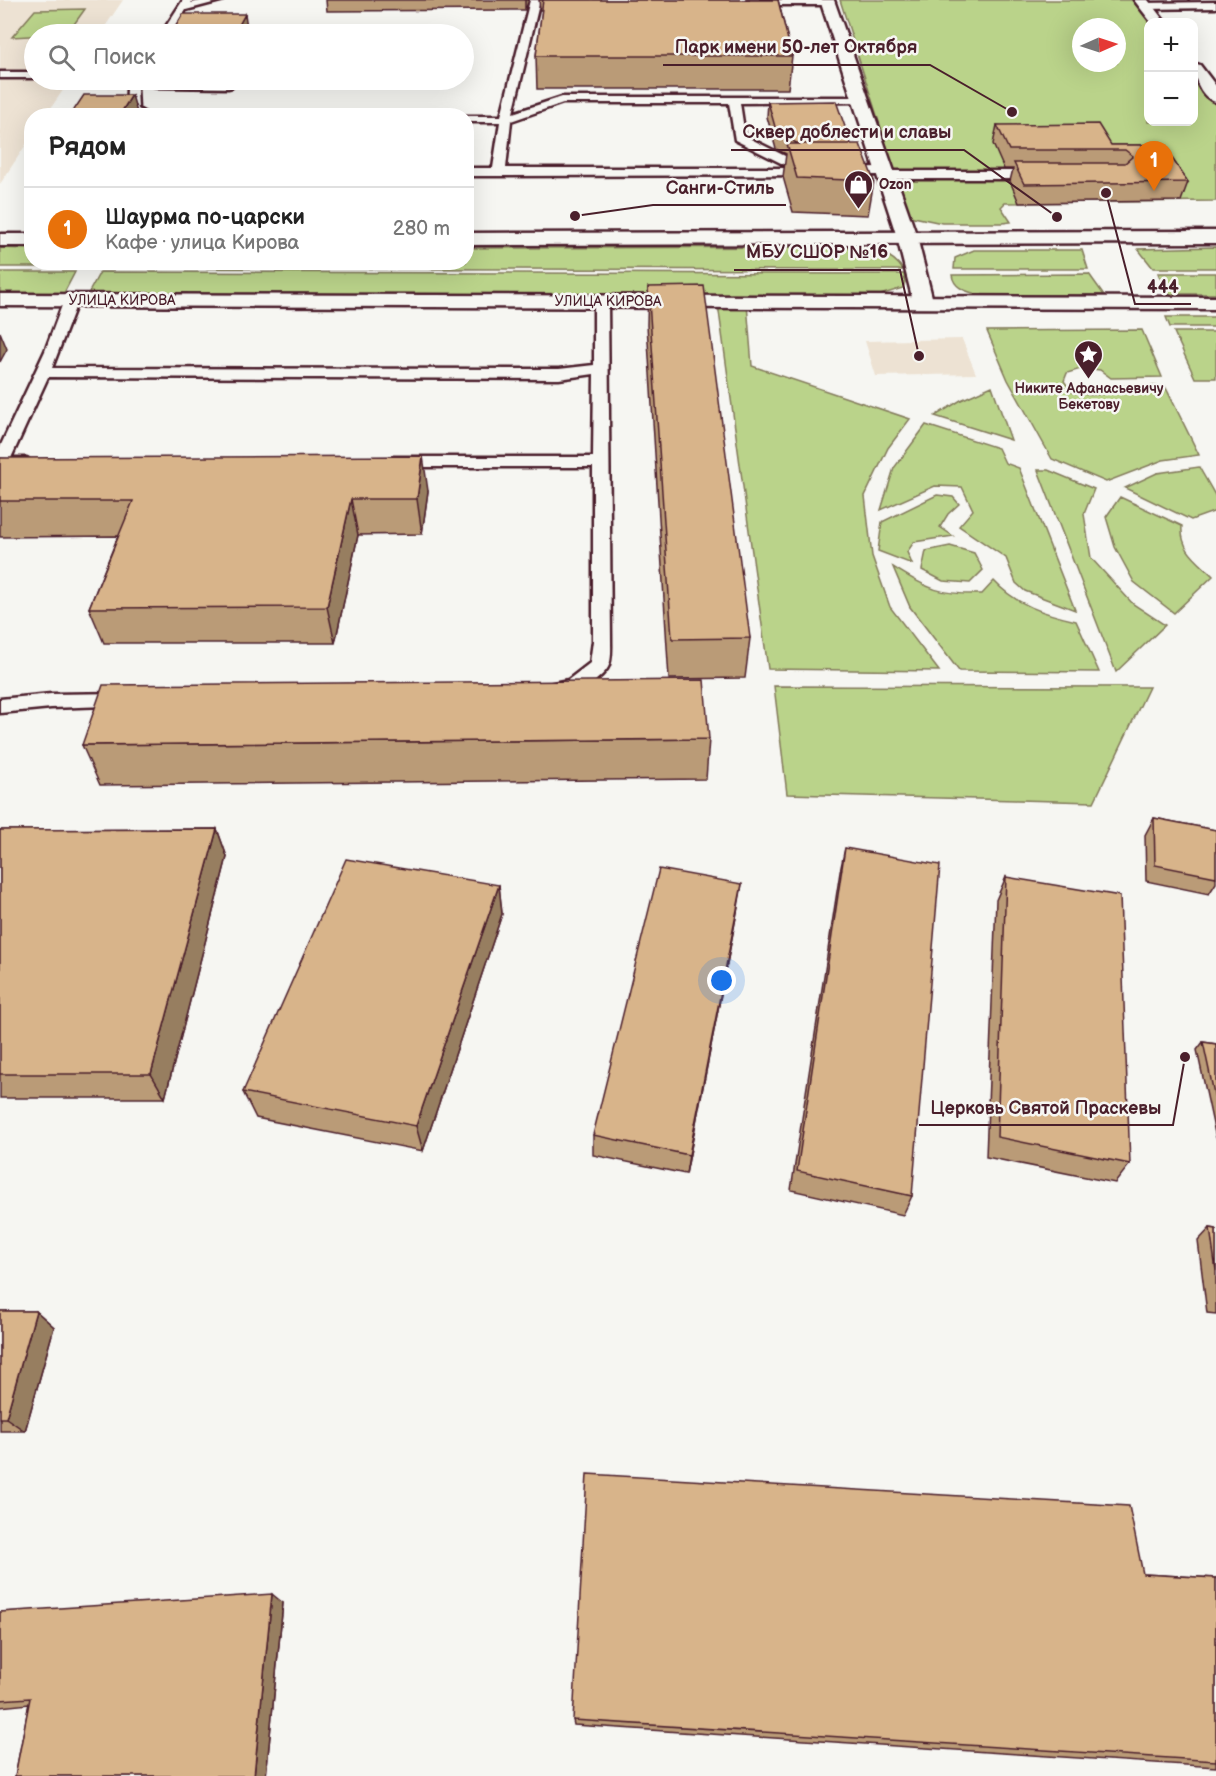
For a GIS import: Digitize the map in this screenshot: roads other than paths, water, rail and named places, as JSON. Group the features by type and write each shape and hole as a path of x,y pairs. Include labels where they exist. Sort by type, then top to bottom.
{"main road":[{"path":"828,1 907,237 923,301"},
{"path":"1143,3 1155,18"},
{"path":"1197,72 1216,97"},
{"path":"474,239 1216,237"},
{"path":"0,240 24,240"},
{"name":"УЛИЦА КИРОВА","path":"0,300 1216,303"}],"lane":[{"path":"173,24 186,4 219,0"},
{"path":"735,2 828,1"},
{"path":"499,172 506,119 539,3"},
{"path":"1143,3 1216,5"},
{"path":"0,75 24,75"},
{"path":"132,90 132,108"},
{"path":"474,119 506,119 562,100 860,100"},
{"path":"734,100 739,138 757,145 783,161 813,171"},
{"path":"474,172 813,171 1052,175"},
{"path":"985,175 993,192"},
{"path":"49,463 1,463 43,372 71,300"},
{"path":"526,695 574,685 598,666 602,641 601,301"},
{"path":"43,372 559,374 601,369"},
{"path":"373,462 601,462"},
{"path":"0,706 51,700 146,699"}],"place":[{"name":"Парк имени 50-лет Октября","path":"1012,112"},
{"name":"Шаурма по-царски","path":"1154,191"},
{"name":"444","path":"1106,193"},
{"name":"Ozon","path":"858,210"},
{"name":"Санги-Стиль","path":"575,216"},
{"name":"Сквер доблести и славы","path":"1057,217"},
{"name":"МБУ СШОР №16","path":"919,356"},
{"name":"Никите Афанасьевичу Бекетову","path":"1089,380"},
{"name":"Церковь Святой Праскевы","path":"1185,1057"}]}
